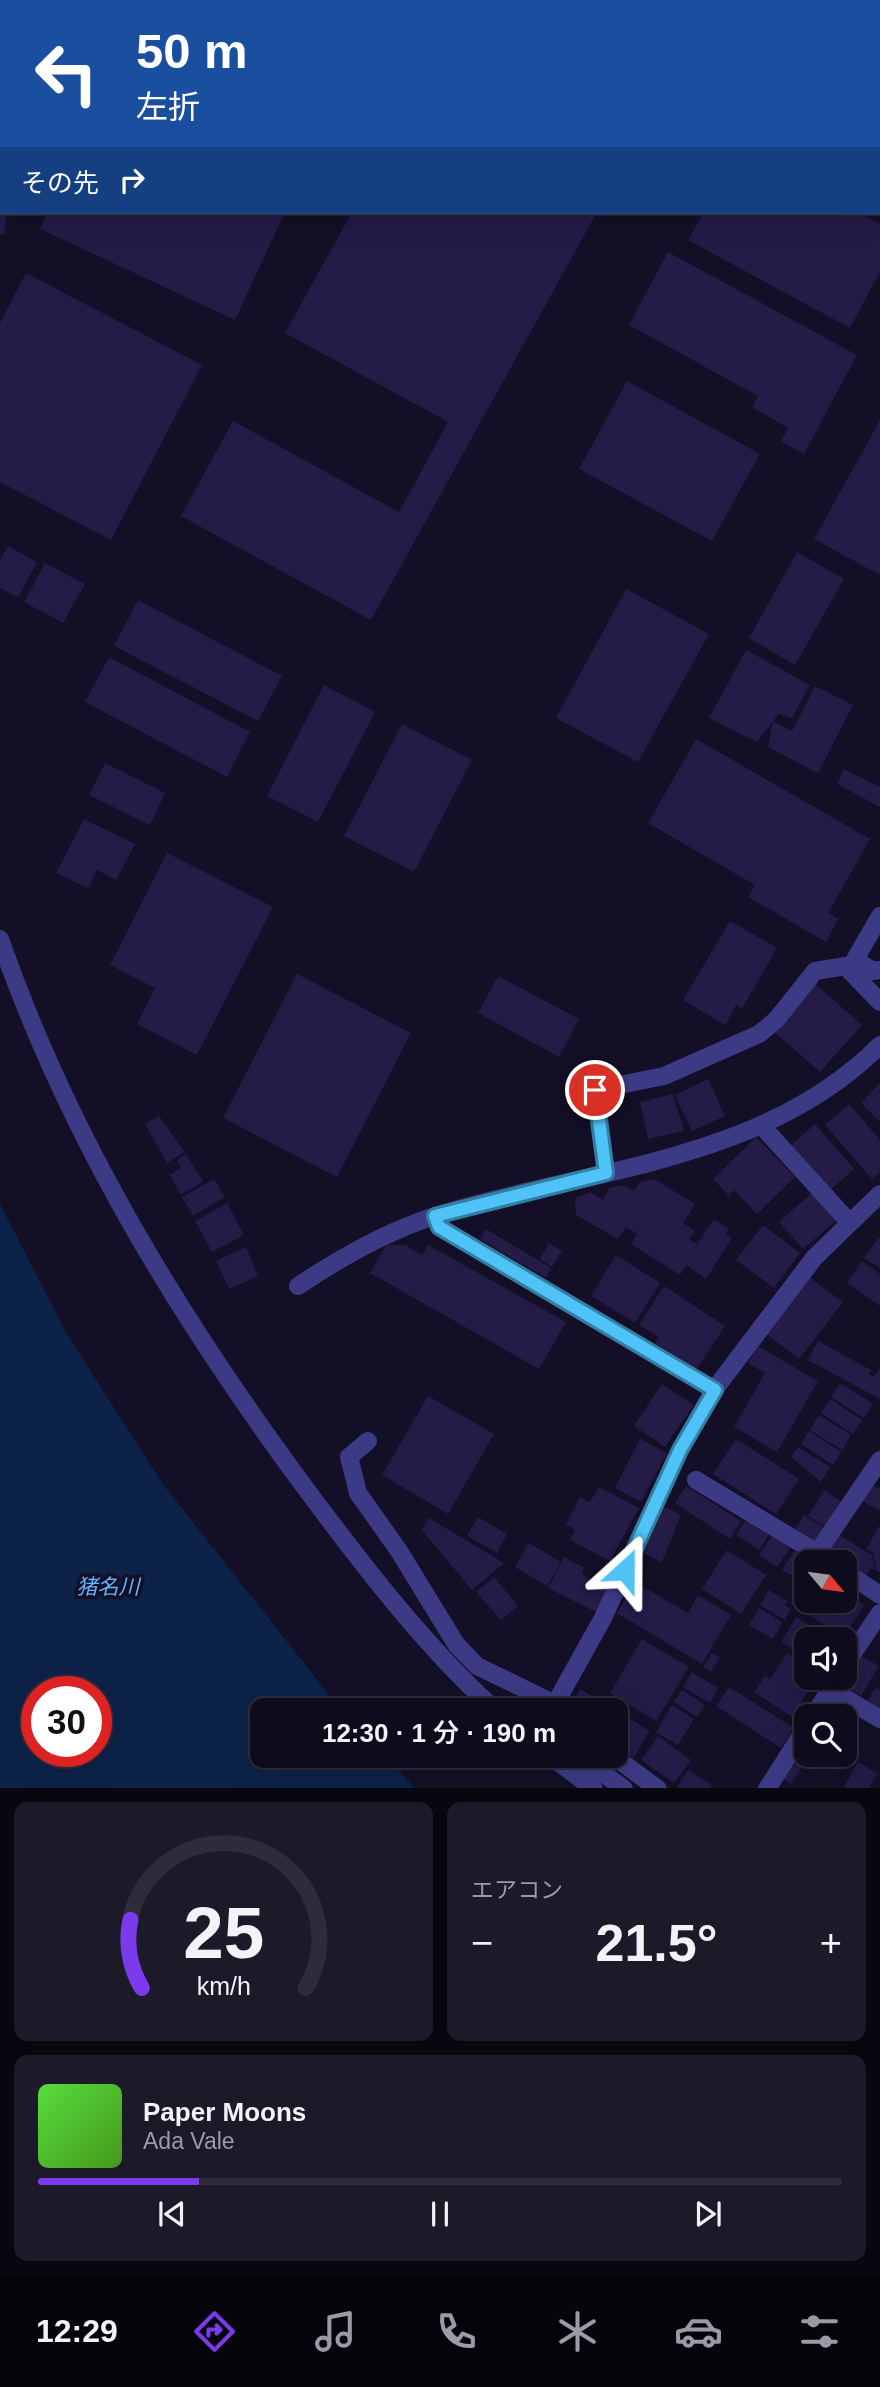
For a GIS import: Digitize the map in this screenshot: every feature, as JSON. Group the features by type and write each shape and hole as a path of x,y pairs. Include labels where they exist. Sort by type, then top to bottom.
{"street":[{"path":"880,916 849,970 880,1002"},
{"path":"0,939 44,1048 82,1131 149,1257 218,1367 284,1460 351,1549 459,1659 477,1665 539,1698"},
{"path":"606,1173 595,1090 664,1076 759,1034 776,1020 815,971 854,962 873,971 880,970"},
{"path":"298,1286 332,1264 435,1216 712,1147 826,1091 857,1069 880,1045"},
{"path":"761,1125 849,1223"},
{"path":"561,1698 603,1618 680,1450 715,1390 814,1258 880,1194"},
{"path":"435,1216 439,1227 715,1390"},
{"path":"368,1440 349,1457 358,1493 485,1698"},
{"path":"829,1550 880,1460"},
{"path":"696,1480 811,1550"},
{"path":"858,1581 880,1595"},
{"path":"857,1647 880,1613"},
{"path":"843,1690 880,1719"},
{"path":"767,1788 794,1746"},
{"path":"628,1766 658,1788"},
{"path":"567,1768 594,1788"},
{"path":"597,1768 624,1788"}],"water":[{"name":"猪名川","path":"0,1204 67,1334 162,1483 332,1698 250,1698 250,1768 396,1768 415,1788 0,1788"}],"building":[{"path":"0,214 7,214 4,235 0,234"},
{"path":"47,214 284,214 235,320 40,229"},
{"path":"351,214 596,214 371,620 181,516 233,421 399,512 448,422 285,333"},
{"path":"703,214 861,214 880,224 880,272 850,328 688,240"},
{"path":"668,252 857,355 804,454 781,441 788,428 752,407 758,396 629,325"},
{"path":"26,273 202,365 111,540 0,482 0,323"},
{"path":"627,381 760,454 712,541 579,469"},
{"path":"880,420 880,575 814,539"},
{"path":"8,546 37,562 18,597 0,588 0,560"},
{"path":"797,552 844,579 795,665 749,638"},
{"path":"45,563 85,584 63,623 24,602"},
{"path":"626,589 709,634 638,762 556,718"},
{"path":"138,600 282,676 258,721 114,646"},
{"path":"746,650 810,685 792,718 779,714 757,742 709,718"},
{"path":"109,657 250,732 227,777 85,702"},
{"path":"324,685 375,712 318,822 267,796"},
{"path":"815,686 853,705 818,773 768,747 773,721 792,731"},
{"path":"402,724 472,760 414,872 344,836"},
{"path":"696,739 870,839 828,913 838,919 826,942 748,897 755,885 648,823"},
{"path":"105,763 165,793 150,825 89,795"},
{"path":"844,769 880,787 880,807 837,784"},
{"path":"84,819 135,844 116,880 97,870 88,888 56,873"},
{"path":"167,853 273,907 197,1055 137,1024 155,988 110,965"},
{"path":"730,921 777,948 742,1009 736,1005 725,1025 683,1000"},
{"path":"297,974 411,1033 337,1177 223,1118"},
{"path":"498,976 579,1019 559,1057 478,1013"},
{"path":"814,983 862,1025 820,1072 772,1030"},
{"path":"708,1079 725,1116 692,1131 675,1095"},
{"path":"880,1083 880,1122 861,1103"},
{"path":"673,1094 684,1131 648,1139 640,1102"},
{"path":"849,1104 880,1140 880,1172 872,1179 825,1125"},
{"path":"159,1116 185,1152 167,1163 145,1124"},
{"path":"815,1124 854,1169 830,1190 790,1146"},
{"path":"756,1137 795,1177 757,1214 734,1190 729,1196 713,1179"},
{"path":"186,1154 203,1181 181,1195 170,1175 181,1168 177,1161"},
{"path":"214,1179 225,1197 193,1216 182,1197"},
{"path":"654,1179 695,1204 683,1223 695,1231 689,1239 697,1244 714,1219 729,1229 726,1234 732,1238 706,1279 686,1265 680,1275 631,1244 637,1234 626,1227 618,1239 576,1215 575,1198 590,1192 603,1200 609,1188 623,1185 634,1191 640,1182"},
{"path":"814,1191 838,1219 803,1249 779,1222"},
{"path":"227,1203 244,1235 212,1252 195,1221"},
{"path":"763,1225 800,1253 774,1288 736,1260"},
{"path":"486,1229 551,1268 546,1278 480,1239"},
{"path":"878,1238 880,1239 880,1268 864,1258"},
{"path":"549,1243 562,1251 552,1267 540,1259"},
{"path":"386,1245 405,1245 422,1255 428,1245 566,1322 539,1369 370,1273"},
{"path":"246,1247 258,1276 229,1289 216,1261"},
{"path":"616,1255 660,1283 635,1323 591,1296"},
{"path":"862,1261 880,1274 880,1306 847,1283"},
{"path":"809,1277 843,1302 799,1359 766,1334"},
{"path":"664,1286 725,1326 696,1370 655,1343 659,1337 639,1325"},
{"path":"818,1341 871,1370 869,1374 874,1377 880,1368 880,1399 808,1360"},
{"path":"758,1346 818,1381 777,1452 734,1427 765,1373 748,1363"},
{"path":"840,1383 873,1404 864,1418 831,1397"},
{"path":"662,1384 694,1405 665,1447 634,1426"},
{"path":"428,1396 494,1434 448,1514 382,1475"},
{"path":"830,1399 862,1420 853,1434 821,1413"},
{"path":"819,1415 851,1435 842,1450 810,1430"},
{"path":"809,1431 841,1452 833,1465 801,1444"},
{"path":"640,1439 667,1453 641,1502 615,1488"},
{"path":"736,1439 799,1479 776,1514 713,1474"},
{"path":"798,1447 830,1467 821,1482 791,1457"},
{"path":"870,1484 880,1489 880,1511 861,1500"},
{"path":"686,1486 741,1521 730,1539 675,1503"},
{"path":"599,1487 639,1508 610,1561 570,1540 575,1530 566,1524 580,1497 590,1502"},
{"path":"824,1490 841,1501 825,1527 808,1516"},
{"path":"662,1506 681,1515 662,1562 640,1552"},
{"path":"804,1515 824,1528 814,1544 794,1531"},
{"path":"478,1517 507,1534 497,1553 467,1536"},
{"path":"429,1518 504,1563 472,1590 422,1530"},
{"path":"747,1518 770,1533 759,1550 736,1535"},
{"path":"880,1525 880,1573 876,1570 873,1553 866,1549"},
{"path":"836,1533 872,1555 875,1570 871,1568 864,1579 858,1575 858,1550 825,1550"},
{"path":"773,1535 791,1547 777,1567 759,1555"},
{"path":"529,1543 561,1562 547,1586 515,1567"},
{"path":"727,1550 766,1575 741,1614 702,1589"},
{"path":"794,1551 794,1577 782,1570"},
{"path":"564,1557 584,1568 582,1574 609,1589 596,1612 548,1588"},
{"path":"494,1577 518,1606 501,1620 476,1592"},
{"path":"635,1582 688,1613 698,1595 731,1615 702,1664 617,1613"},
{"path":"769,1590 787,1601 785,1605 791,1609 785,1620 760,1605"},
{"path":"858,1601 864,1605 850,1627 828,1627 807,1614 858,1614"},
{"path":"759,1608 783,1622 773,1639 749,1625"},
{"path":"796,1617 813,1627 794,1627 794,1650 781,1642"},
{"path":"642,1639 689,1667 656,1721 628,1704 628,1698 618,1698 610,1693"},
{"path":"712,1653 720,1657 711,1672 703,1667"},
{"path":"787,1653 794,1657 794,1690 809,1690 800,1704 794,1704 792,1717 754,1692 765,1676 770,1679"},
{"path":"857,1656 879,1666 861,1696 850,1690 857,1690"},
{"path":"692,1672 718,1688 710,1703 683,1687"},
{"path":"729,1687 794,1728 781,1748 716,1706"},
{"path":"876,1687 880,1690 880,1714 865,1705"},
{"path":"580,1689 595,1698 575,1698"},
{"path":"682,1690 705,1705 697,1717 674,1702"},
{"path":"672,1705 694,1719 678,1745 656,1732"},
{"path":"628,1717 650,1731 633,1758 628,1755"},
{"path":"658,1736 691,1760 674,1783 641,1760"},
{"path":"793,1762 794,1767 802,1767 791,1784 783,1779"},
{"path":"858,1762 877,1773 870,1788 844,1788"},
{"path":"688,1770 712,1785 710,1788 677,1788"}],"route":[{"path":"595,1090 606,1173 435,1216 439,1227 715,1390 680,1450 625,1570"}]}
